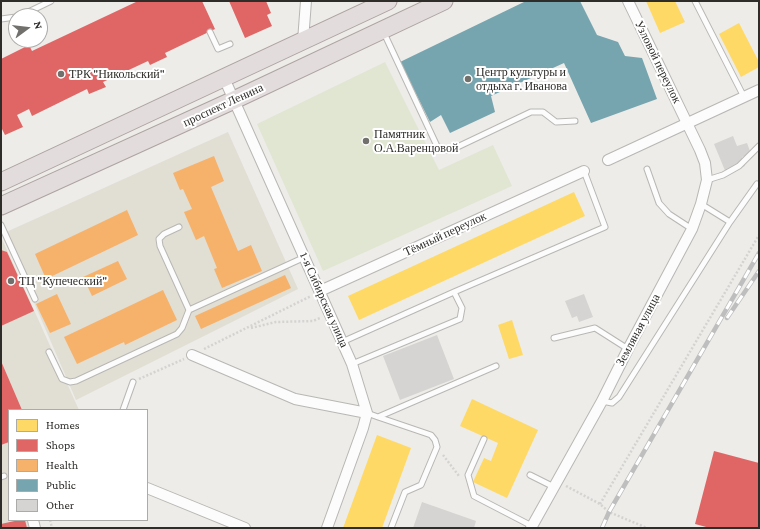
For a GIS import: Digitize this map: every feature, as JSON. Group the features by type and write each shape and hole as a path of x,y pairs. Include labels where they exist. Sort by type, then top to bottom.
{"highway":[{"name":"проспект Ленина","path":"1,182 388,1"},
{"name":"проспект Ленина","path":"1,206 234,100 444,1"},
{"path":"303,41 311,64"}],"street":[{"path":"303,41 306,1"},
{"name":"Узловой переулок","path":"628,1 688,124"},
{"name":"1-я Сибирская улица","path":"224,78 352,364 367,413"},
{"path":"608,160 759,90"},
{"name":"Земляная улица","path":"532,527 602,401 692,229 701,204 707,180 705,163 688,124"},
{"name":"Тёмный переулок","path":"320,291 584,171"},
{"path":"192,355 295,399 367,413 327,528"},
{"path":"148,488 245,528"}],"lane":[{"path":"37,8 51,1"},
{"path":"695,1 744,97"},
{"path":"382,31 437,146 443,150 451,150 531,112 543,112 556,122 575,121"},
{"path":"210,32 218,49 230,44"},
{"path":"707,180 723,175 739,166 759,146"},
{"path":"647,169 659,203 669,214 692,229"},
{"path":"342,342 605,227 584,171"},
{"path":"602,401 612,403 619,397 730,222 757,184"},
{"path":"701,204 730,222"},
{"path":"1,225 35,299"},
{"path":"179,227 164,234 160,239 160,246 190,310"},
{"path":"49,352 62,379 70,382 76,381 177,334 182,328 190,310 305,257"},
{"path":"352,364 460,319 462,308 454,292"},
{"path":"554,338 595,328 628,349"},
{"path":"378,417 496,366"},
{"path":"124,409 133,382"},
{"path":"367,413 431,435 435,440 437,447 421,485 405,492 391,528"},
{"path":"484,439 468,475 474,496 532,527"},
{"path":"530,476 554,487"}],"path":[{"path":"600,504 759,235"},
{"path":"133,382 246,329 320,291"},
{"path":"246,329 276,322 314,321"},
{"path":"437,447 460,478"},
{"path":"565,486 600,504 609,512 647,528"}],"shaded area":[{"path":"228,132 298,289 76,400 4,233"},
{"path":"1,237 79,409 8,409 8,521 30,521 32,528 1,528"}],"green space":[{"path":"385,62 439,170 493,145 512,186 323,271 257,124"}],"building: Homes":[{"path":"646,1 675,1 685,22 660,33"},
{"path":"739,23 759,62 759,67 741,77 719,34"},
{"path":"574,192 585,216 359,320 348,296"},
{"path":"512,320 523,355 509,359 498,325"},
{"path":"472,399 538,430 507,498 473,482 484,458 491,461 498,443 460,426"},
{"path":"377,435 411,448 382,528 343,528"}],"building: Shops":[{"name":"ТРК \"Никольский\"","path":"138,1 202,1 215,29 165,53 167,57 150,65 148,61 103,82 106,87 89,94 87,89 32,116 29,109 17,115 23,127 5,135 1,127 1,59 23,48 30,48 32,51 38,48 48,48 48,43"},
{"path":"229,1 266,1 271,13 267,15 272,26 245,38"},
{"name":"ТЦ \"Купеческий\"","path":"1,250 7,252 34,311 1,326"},
{"path":"1,361 22,409 8,409 8,442 1,445"},
{"path":"714,451 759,463 759,528 710,528 695,524"},
{"path":"14,521 25,521 27,528 1,528 1,524"}],"building: Health":[{"path":"214,156 224,181 211,187 238,251 251,245 262,271 222,288 214,269 217,268 204,236 196,240 184,212 192,209 183,189 180,190 173,173"},
{"path":"127,210 138,235 46,279 35,254"},
{"path":"118,261 127,279 92,296 83,277"},
{"path":"285,275 291,288 201,329 195,316"},
{"path":"163,290 177,320 125,345 124,342 77,364 64,337"},
{"path":"57,294 71,324 50,333 36,304"}],"building: Public":[{"name":"Центр культуры и отдыха г. Иванова","path":"526,1 580,1 597,35 618,42 625,56 642,58 657,99 591,123 564,63 491,96 495,112 450,133 441,115 430,122 400,62"}],"building: Other":[{"path":"733,136 737,146 747,143 751,154 742,157 745,166 726,173 714,144"},
{"path":"584,294 593,317 579,322 577,316 572,318 565,301"},
{"path":"437,335 454,379 400,400 383,356"},
{"path":"422,502 476,521 474,528 413,528"}],"railway":[{"path":"602,528 609,512 759,253"},
{"path":"727,318 759,271"}],"place":[{"name":"ТРК \"Никольский\"","path":"61,74"},
{"name":"Центр культуры и отдыха г. Иванова","path":"468,79"},
{"name":"Памятник О.А.Варенцовой","path":"366,141"},
{"name":"ТЦ \"Купеческий\"","path":"11,281"}]}
